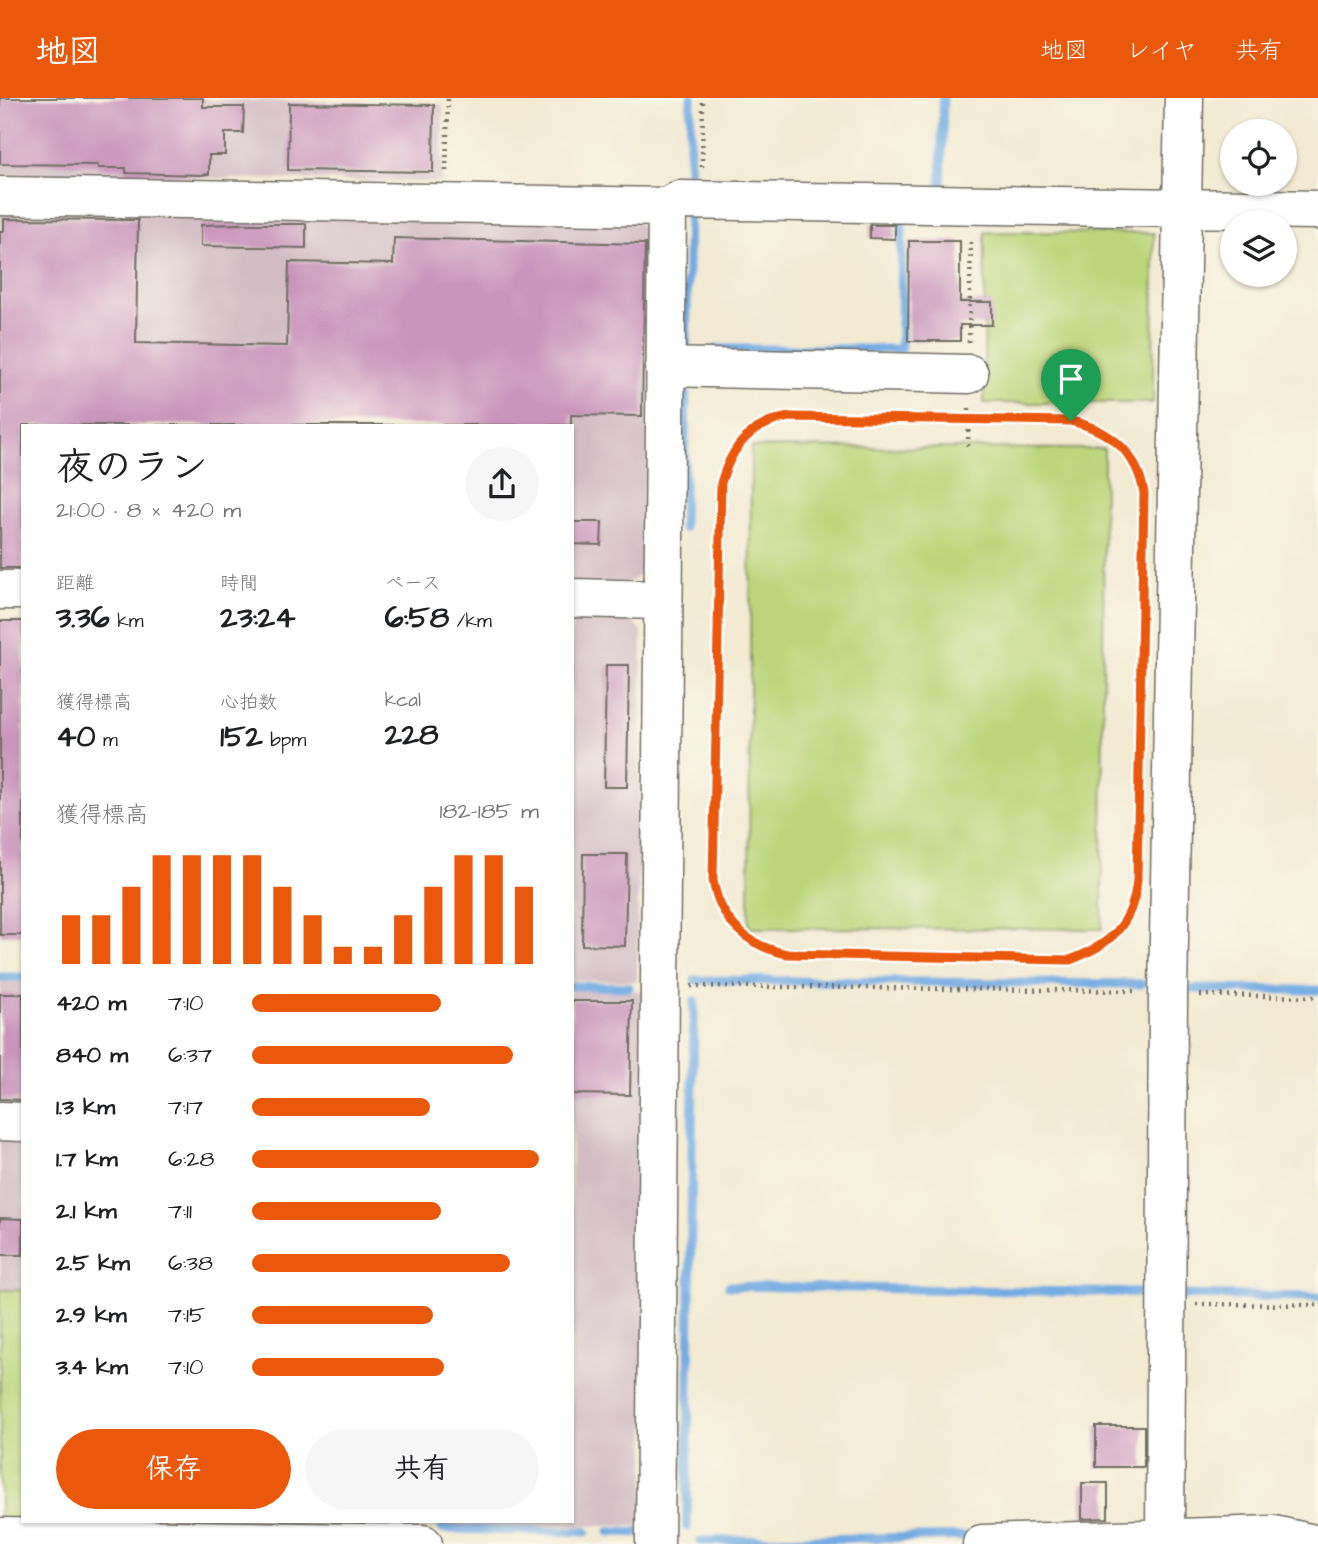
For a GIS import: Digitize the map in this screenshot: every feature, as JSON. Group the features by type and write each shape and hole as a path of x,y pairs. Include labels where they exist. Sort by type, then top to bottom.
{"street":[{"path":"1165,1536 1168,993 1184,98"},
{"path":"0,197 1318,210"},
{"path":"655,1544 665,368 684,203"},
{"path":"665,368 969,374"},
{"path":"0,590 21,590"},
{"path":"574,598 662,600"},
{"path":"0,1121 21,1122"},
{"path":"0,1537 422,1544 422,1523"},
{"path":"982,1544 1165,1536 1274,1539 1314,1544"}],"path":[{"path":"446,203 447,98"},
{"path":"684,203 703,98"},
{"path":"789,417 1071,421 1089,425 1116,440 1136,466 1144,493 1137,880 1136,893 1120,928 1107,943 1070,960 787,954 760,946 735,929 721,909 713,880 720,498 721,483 732,453 756,429 771,420 789,417"},
{"path":"687,986 1318,997"},
{"path":"1166,1303 1318,1305"}],"shaded area":[{"path":"0,98 208,98 443,104 442,182 0,175"},
{"path":"0,212 638,223 649,235 647,569 628,583 574,583 574,424 21,424 21,574 0,574"},
{"path":"574,616 628,617 642,632 637,981 574,980"},
{"path":"0,981 21,982 21,1290 0,1290"},
{"path":"574,990 652,991 644,1526 411,1525 574,1523"}],"green space":[{"path":"985,232 1154,233 1153,403 984,403"},
{"path":"751,447 1104,449 1102,929 749,928"},
{"path":"0,1290 21,1290 21,1520 0,1520"},
{"path":"244,1523 411,1523 411,1525"}],"building":[{"path":"0,98 203,98 203,107 244,107 243,133 225,133 225,155 209,155 209,174 202,175 126,173 126,168 98,168 98,165 0,164"},
{"path":"289,103 434,105 433,172 288,170"},
{"path":"4,219 138,220 136,343 287,346 289,262 393,264 394,238 645,244 642,416 571,415 571,424 21,424 21,568 0,568 0,231 4,231"},
{"path":"306,224 306,248 201,246 201,225"},
{"path":"870,225 895,225 895,239 870,238"},
{"path":"909,241 960,241 960,302 992,302 992,325 960,325 960,341 908,341"},
{"path":"574,522 602,522 601,545 574,544"},
{"path":"0,621 21,621 21,935 0,935"},
{"path":"606,665 629,665 627,787 604,787"},
{"path":"583,854 627,854 625,946 582,945"},
{"path":"0,994 21,994 21,1100 0,1099"},
{"path":"574,1001 632,1001 630,1095 574,1094"},
{"path":"0,1218 21,1219 21,1255 0,1255"},
{"path":"1096,1426 1144,1426 1144,1467 1096,1467"},
{"path":"1082,1483 1108,1483 1108,1518 1082,1519"}],"waterway":[{"path":"689,190 691,98"},
{"path":"941,192 943,98"},
{"path":"686,355 689,211"},
{"path":"716,349 901,349 902,217"},
{"path":"683,528 686,386"},
{"path":"0,977 21,977"},
{"path":"695,980 1141,984"},
{"path":"574,986 629,987"},
{"path":"1194,989 1318,990"},
{"path":"687,1527 694,1001"},
{"path":"729,1286 1153,1293"},
{"path":"1177,1295 1318,1297"},
{"path":"442,1529 586,1532"},
{"path":"609,1532 646,1533"},
{"path":"701,1541 975,1536"}],"route":[{"path":"789,417 1071,421 1089,425 1116,440 1136,466 1144,493 1137,880 1136,893 1120,928 1107,943 1070,960 787,954 760,946 745,937 735,929 721,909 713,880 720,498 721,483 732,453 743,439 756,429 771,420 789,417"}]}
